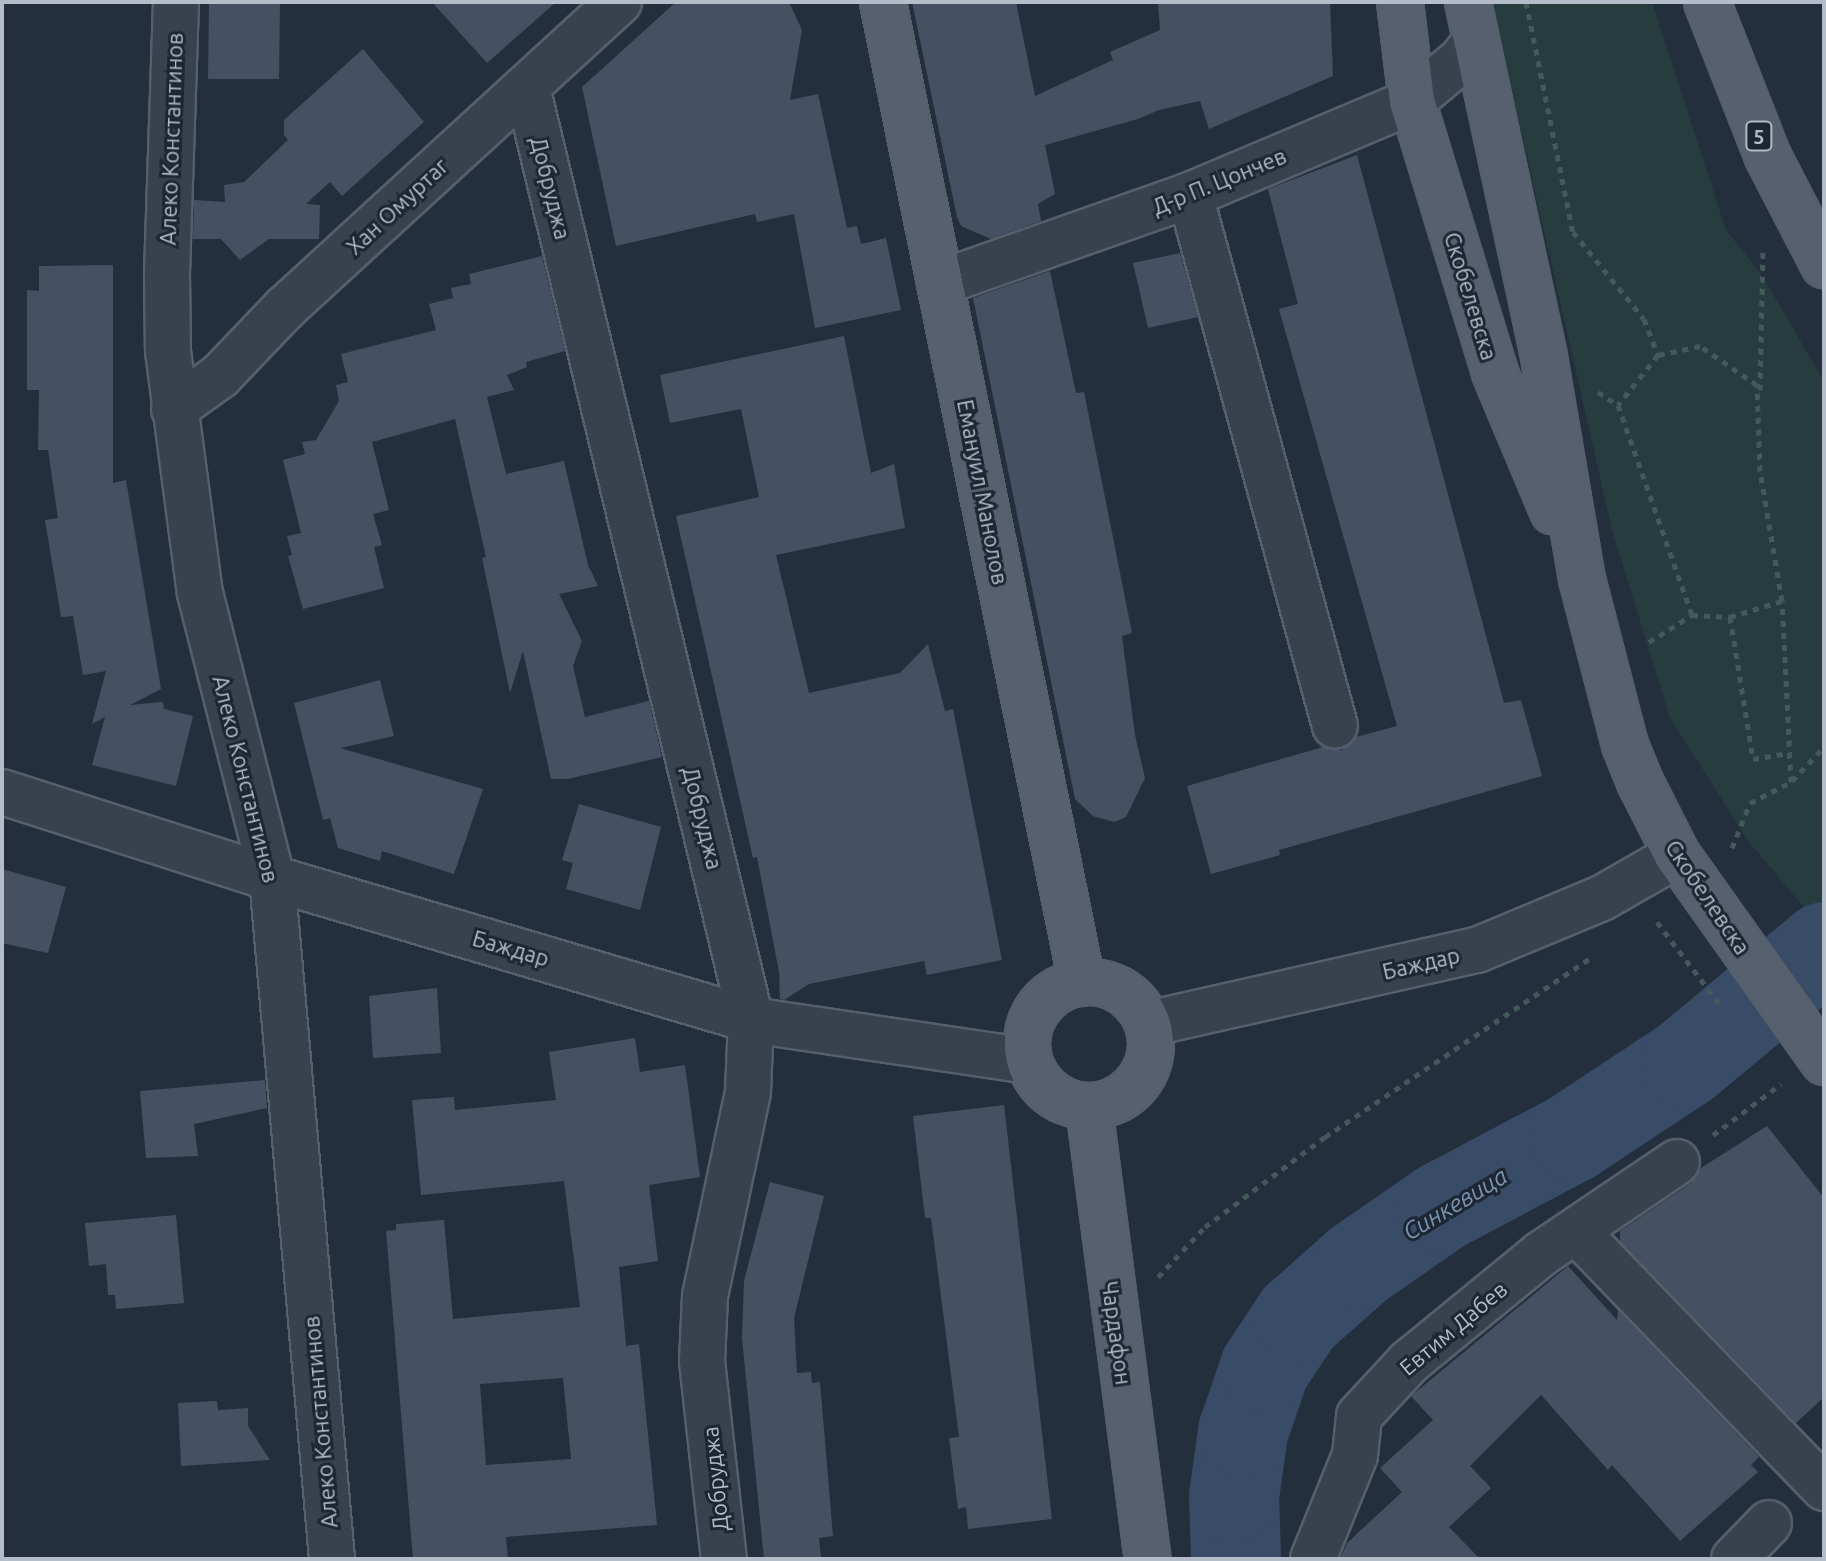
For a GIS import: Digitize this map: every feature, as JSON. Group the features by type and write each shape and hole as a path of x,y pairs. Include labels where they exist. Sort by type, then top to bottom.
{"main road":[{"name":"Емануил Манолов","path":"883,2 1082,983"},
{"name":"Скобелевска","path":"1400,2 1412,101 1495,373 1582,579"},
{"name":"5","path":"1707,2 1768,157 1824,265"},
{"name":"Скобелевска","path":"1472,21 1510,210 1544,357 1582,579 1625,745 1646,796 1693,879 1817,1053"},
{"path":"1082,983 1115,988 1140,1009 1148,1024 1148,1063 1139,1081 1108,1104 1089,1107 1069,1103 1051,1094 1038,1079 1029,1061 1027,1040 1032,1019 1044,1001 1061,989 1082,983"},
{"name":"Чардафон","path":"1089,1107 1148,1559"}],"street":[{"name":"Алеко Константинов","path":"176,2 167,274 168,351 200,593 272,878 332,1559"},
{"name":"Хан Омуртаг","path":"174,409 220,376 285,308 619,2"},
{"name":"Д-р П. Цончев","path":"940,283 1190,195 1412,101 1461,60 1472,21"},
{"name":"Добруджа","path":"527,87 751,1020 748,1092 705,1296 702,1361 724,1559"},
{"path":"1190,195 1335,726"},
{"name":"Баждар","path":"2,792 272,878 751,1020 1029,1061"},
{"name":"Баждар","path":"1148,1024 1477,950 1602,898 1693,879"},
{"name":"Евтим Дабев","path":"1313,1559 1355,1455 1359,1416 1409,1362 1541,1254 1677,1162"},
{"path":"1577,1232 1666,1328 1824,1488"},
{"path":"1734,1559 1769,1523"}],"path":[{"path":"1526,2 1573,232 1644,319 1658,355"},
{"path":"1510,210 1573,232"},
{"path":"1760,471 1761,274"},
{"path":"1782,601 1730,617 1692,615 1618,405 1658,355 1700,346 1757,385 1760,471 1782,601 1791,782"},
{"path":"1730,617 1753,759 1788,753"},
{"path":"1693,879 1730,855 1750,803 1791,782 1824,747"},
{"path":"1661,927 1725,1012"},
{"path":"1115,1323 1205,1227 1325,1137 1604,949"},
{"path":"1677,1162 1782,1085 1777,1079"}],"green space":[{"path":"1492,2 1652,2 1726,230 1761,274 1824,381 1824,931 1749,842 1670,718 1612,530"}],"building":[{"path":"209,2 280,2 279,79 208,79"},
{"path":"432,2 556,2 487,63"},
{"path":"676,2 789,2 802,30 790,100 818,94 847,228 857,226 861,244 886,238 901,310 815,328 794,214 757,222 755,214 616,246 582,87"},
{"path":"912,2 1016,2 1035,96 1113,60 1110,52 1160,30 1158,2 1330,2 1333,76 1209,129 1200,101 1159,110 1138,119 1045,145 1055,194 1038,204 1041,221 991,239 961,226 957,217"},
{"path":"363,49 424,122 342,196 330,182 306,204 320,205 319,239 269,239 240,260 221,239 193,239 194,200 225,202 224,185 244,182 288,140 284,135 284,120"},
{"path":"1357,155 1504,703 1521,700 1542,776 1279,850 1280,855 1211,874 1187,786 1323,747 1342,750 1356,737 1397,726 1279,309 1298,304 1268,189"},
{"path":"1180,253 1198,317 1148,328 1133,263"},
{"path":"542,256 565,351 526,362 527,367 507,375 514,390 487,397 506,474 564,461 588,565 598,586 559,594 582,641 573,666 585,717 649,701 662,757 568,779 551,779 523,651 510,693 482,558 486,557 455,419 372,442 389,510 373,514 382,545 374,547 384,588 303,609 288,556 292,555 287,536 301,533 283,460 305,454 302,442 316,440 339,401 336,385 348,382 341,354 436,330 429,304 453,298 451,288 471,284 469,274"},
{"path":"113,265 113,483 126,480 161,689 130,705 163,702 164,709 193,716 176,786 92,765 105,717 92,724 106,671 83,675 73,616 61,617 45,520 58,518 48,450 38,450 39,390 27,390 27,290 39,291 39,266"},
{"path":"1050,271 1076,393 1084,392 1132,633 1122,636 1135,735 1145,778 1126,817 1114,822 1093,816 1075,799 973,298"},
{"path":"844,336 871,473 894,464 905,528 776,555 809,693 900,673 928,644 945,711 953,709 1002,960 927,975 924,961 809,984 784,1000 780,999 779,972 757,857 753,858 676,516 759,497 741,409 670,423 660,375"},
{"path":"380,680 394,736 340,748 483,789 454,874 382,851 380,861 338,848 330,818 323,820 294,703"},
{"path":"579,804 661,827 640,910 566,889 573,863 562,860"},
{"path":"2,869 66,887 48,953 2,943"},
{"path":"437,988 441,1053 373,1058 369,996"},
{"path":"635,1038 640,1072 685,1065 700,1177 649,1185 658,1261 619,1267 626,1346 639,1344 657,1525 506,1537 508,1559 413,1559 386,1231 396,1230 396,1224 444,1220 453,1319 580,1307 564,1181 421,1195 412,1100 454,1097 455,1110 556,1100 549,1052","holes":["563,1378 571,1459 486,1465 480,1384"]},
{"path":"265,1080 267,1108 194,1124 198,1156 146,1158 140,1091"},
{"path":"1004,1105 1052,1519 968,1529 966,1507 958,1509 949,1438 959,1437 931,1218 925,1218 913,1116"},
{"path":"1767,1126 1824,1198 1824,1397 1796,1423 1620,1241 1620,1231 1691,1183 1701,1168"},
{"path":"770,1182 824,1196 794,1318 797,1373 811,1372 812,1383 820,1382 833,1536 819,1538 821,1559 764,1559 742,1338 744,1281"},
{"path":"176,1215 184,1303 116,1309 115,1295 108,1295 106,1264 89,1266 85,1223"},
{"path":"1568,1266 1617,1320 1618,1310 1759,1457 1751,1465 1758,1472 1680,1541 1612,1465 1608,1470 1541,1395 1470,1466 1491,1488 1449,1527 1480,1559 1340,1559 1347,1543 1402,1492 1380,1468 1433,1420 1411,1396"},
{"path":"217,1401 218,1410 248,1408 248,1426 270,1460 181,1466 178,1403"}],"waterway":[{"name":"Синкевица","path":"1236,1559 1234,1497 1243,1432 1265,1368 1298,1318 1359,1264 1441,1207 1573,1137 1685,1063 1824,947"}]}
